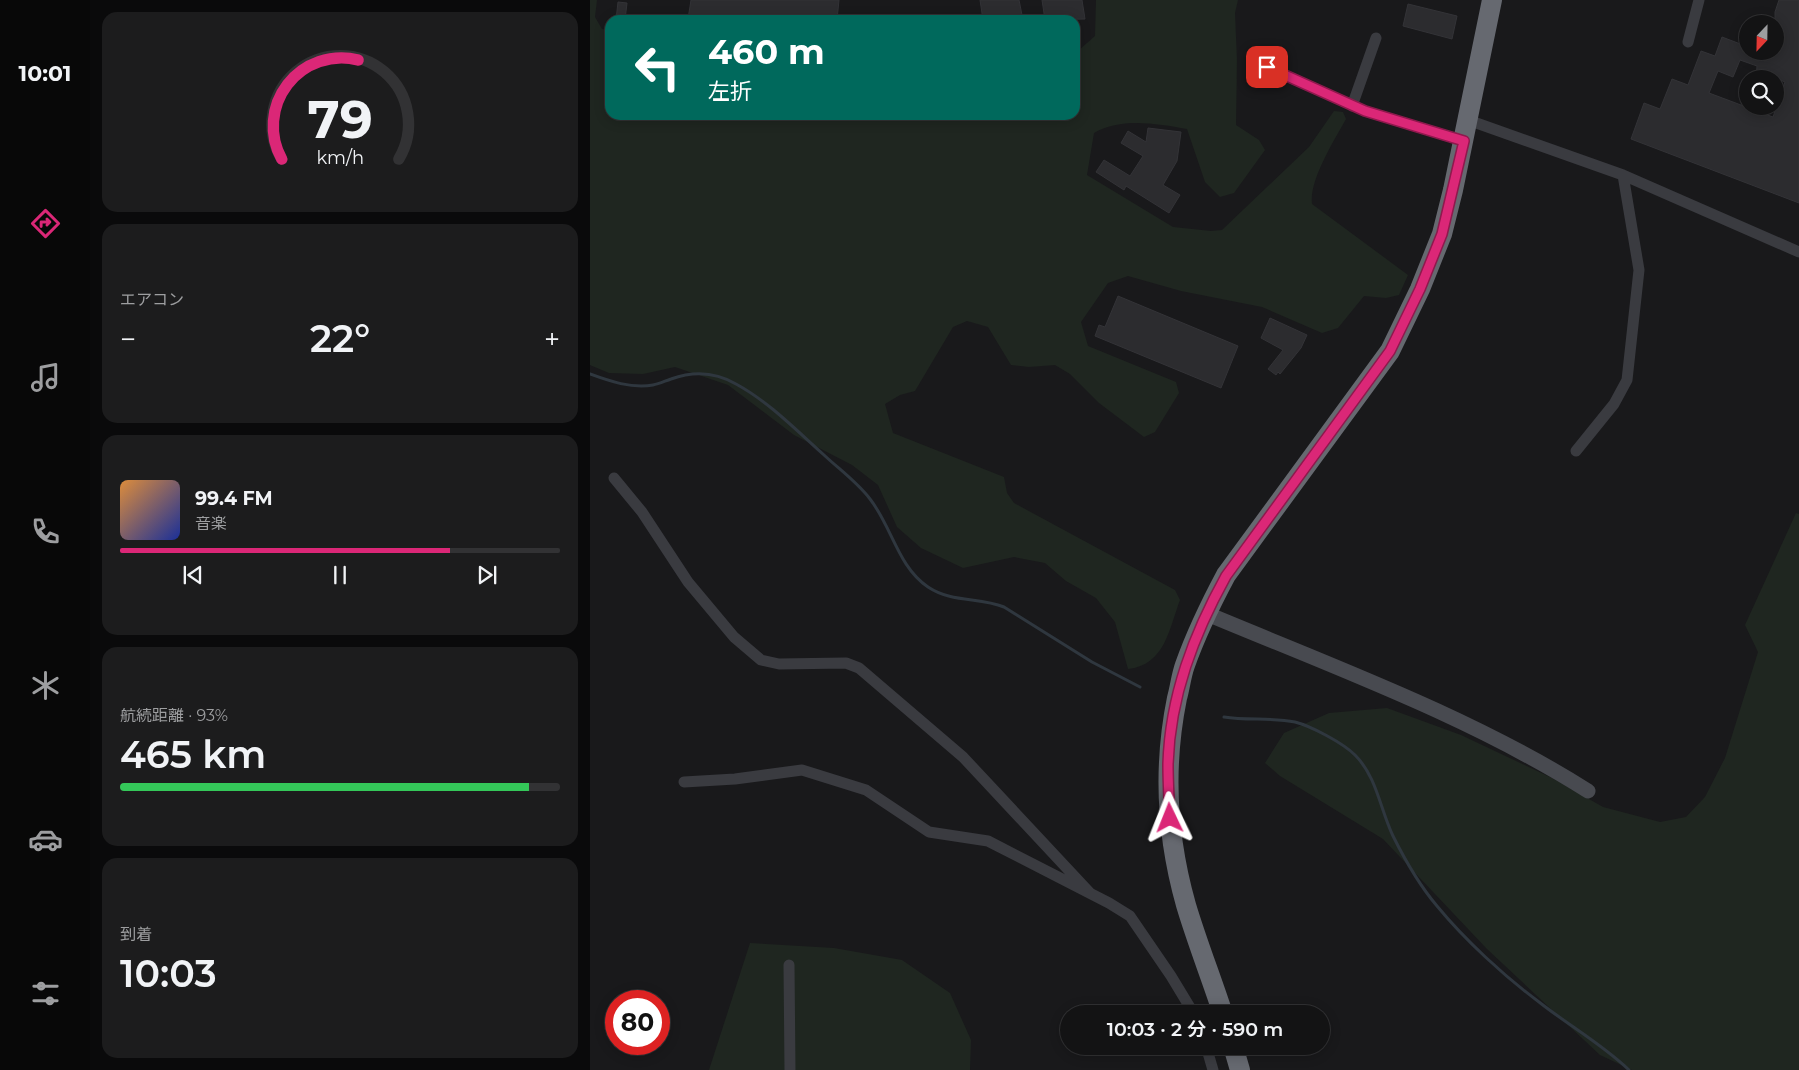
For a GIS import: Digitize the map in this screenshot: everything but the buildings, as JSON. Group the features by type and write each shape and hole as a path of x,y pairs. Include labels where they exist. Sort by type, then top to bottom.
{"highway":[{"path":"1219,1005 1186,905 1175,858 1170,818 1168,764 1173,720 1184,667 1206,613 1226,576 1390,351 1420,289 1442,234 1464,141 1492,0"},
{"path":"1236,1055 1240,1070"}],"street":[{"path":"1688,42 1699,0"},
{"path":"1352,106 1376,38"},
{"path":"1267,67 1352,106 1464,141"},
{"path":"1468,120 1623,174 1799,252"},
{"path":"1576,451 1614,404 1627,380 1639,270 1623,174"},
{"path":"614,478 642,512 688,582 734,637 761,660 779,664 846,663 859,668 963,757 1090,893"},
{"path":"1206,613 1433,708 1550,767 1588,791"},
{"path":"684,782 735,779 802,770 866,790 929,832 988,840 1130,916 1154,949 1188,1005"},
{"path":"789,965 790,1070"},
{"path":"1209,1055 1213,1070"}],"shaded area":[{"path":"590,0 597,0 595,17 602,29 605,29 605,120 1080,120 1080,49 1095,36 1096,0 1238,0 1235,13 1237,61 1236,125 1259,140 1265,150 1234,193 1220,197 1205,182 1187,129 1152,124 1128,123 1105,128 1094,133 1087,175 1173,227 1211,231 1222,230 1309,147 1334,111 1343,112 1346,119 1318,172 1312,194 1312,204 1408,275 1399,295 1386,298 1364,296 1338,328 1322,333 1262,307 1181,291 1128,276 1108,283 1081,322 1088,346 1176,382 1179,393 1155,432 1144,437 1099,403 1070,374 1055,365 1029,367 1011,365 988,327 967,321 953,327 915,391 900,395 885,404 893,433 1004,477 1007,493 1014,503 1175,590 1180,600 1164,644 1150,661 1128,669 1115,622 1096,598 1066,581 1045,563 1014,557 963,568 921,548 897,527 878,485 852,465 794,435 728,385 675,367 643,374 609,373 590,365"},
{"path":"1796,513 1799,514 1799,1070 1632,1070 1600,1055 1487,949 1383,839 1280,776 1265,763 1284,733 1329,713 1387,708 1461,735 1552,778 1603,807 1660,822 1686,817 1705,797 1725,758 1758,652 1745,625"},
{"path":"750,943 834,948 902,960 950,993 971,1040 970,1070 709,1070"}],"waterway":[{"path":"590,374 613,382 637,386 655,385 679,376 695,374 712,375 736,384 760,399 782,417 860,487 878,510 909,569 928,587 956,598 1004,607 1092,662 1140,687"},
{"path":"1224,717 1295,722 1309,727 1350,750 1368,773 1393,836 1408,863 1425,890 1448,919 1485,957 1512,981 1608,1052 1629,1070"}],"route":[{"path":"1170,818 1168,764 1173,720 1184,667 1206,613 1226,576 1390,351 1420,289 1442,234 1464,141 1365,111 1267,67"}]}
